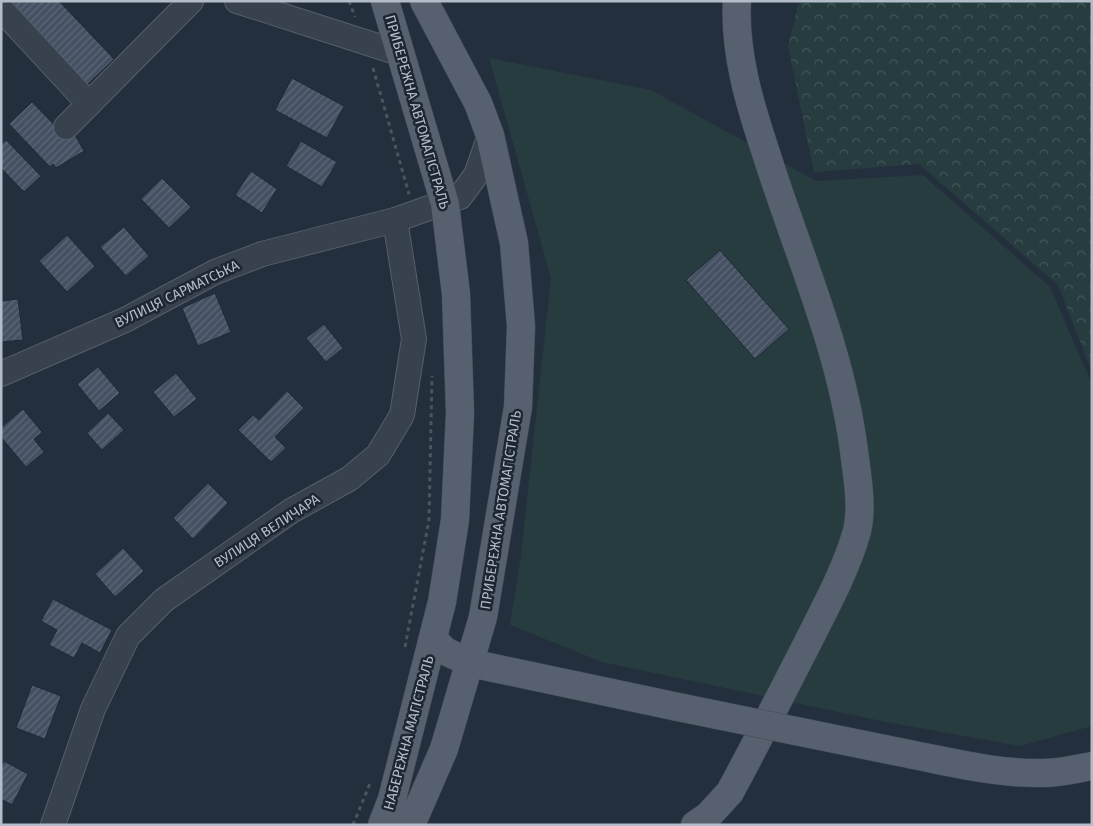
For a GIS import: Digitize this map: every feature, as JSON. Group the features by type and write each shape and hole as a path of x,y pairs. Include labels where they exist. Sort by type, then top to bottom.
{"main road":[{"name":"ПРИБЕРЕЖНА АВТОМАГІСТРАЛЬ","path":"385,1 445,204 456,294 460,414 456,520 434,640"},
{"name":"ПРИБЕРЕЖНА АВТОМАГІСТРАЛЬ","path":"411,825 444,749 483,618 518,407 521,326 514,243 490,135 478,103 424,1"},
{"path":"695,825 708,816 730,792 837,585 857,529 859,491 852,434 840,382 813,288 779,196 750,106 740,55 737,1"},
{"path":"434,640 445,652 470,663 899,752 991,769 1026,772 1063,772 1092,766"},
{"name":"НАБЕРЕЖНА МАГІСТРАЛЬ","path":"382,825 392,799 434,640"}],"street":[{"path":"66,127 191,1"},
{"path":"237,1 402,54"},
{"path":"1,9 89,104"},
{"name":"ВУЛИЦЯ САРМАТСЬКА","path":"1,374 125,320 215,272 262,254 395,220 445,204 460,197 476,175 490,135"},
{"name":"ВУЛИЦЯ ВЕЛИЧАРА","path":"52,825 93,709 128,636 164,600 291,512 348,479 378,455 402,415 414,339 395,220"}],"path":[{"path":"403,656 429,520 432,380"},
{"path":"353,825 371,780"}],"green space":[{"path":"799,1 1092,1 1092,372 1058,285 919,164 814,172 788,46"},
{"path":"489,58 651,90 816,181 923,175 1050,287 1092,384 1092,726 1020,746 886,722 602,662 510,625 521,555 551,278"}],"building":[{"path":"2,1 59,1 114,59 85,87"},
{"path":"292,78 344,106 327,138 275,110"},
{"path":"32,102 68,139 75,135 84,151 56,168 53,164 50,167 9,124"},
{"path":"6,140 41,176 24,192 1,168 1,145"},
{"path":"301,141 337,162 322,187 286,166"},
{"path":"251,171 277,189 262,213 235,195"},
{"path":"162,178 191,207 169,228 141,199"},
{"path":"124,227 149,256 126,276 100,247"},
{"path":"67,235 95,266 67,292 39,261"},
{"path":"720,250 789,329 755,359 686,280"},
{"path":"215,293 231,332 198,346 182,308"},
{"path":"18,299 23,340 1,342 1,301"},
{"path":"324,324 343,348 326,362 306,338"},
{"path":"98,367 120,393 99,411 77,384"},
{"path":"176,373 197,399 174,417 153,392"},
{"path":"287,391 304,408 275,437 286,448 271,462 238,430 253,415 259,420"},
{"path":"23,409 42,432 34,439 44,452 26,467 1,437 1,428"},
{"path":"108,413 124,430 102,450 87,433"},
{"path":"208,483 228,503 193,539 173,518"},
{"path":"123,548 144,571 115,597 95,574"},
{"path":"53,599 112,630 100,653 82,643 74,658 49,645 57,630 41,621"},
{"path":"32,685 61,696 45,739 16,728"},
{"path":"4,761 28,774 12,805 1,799 1,767"}]}
